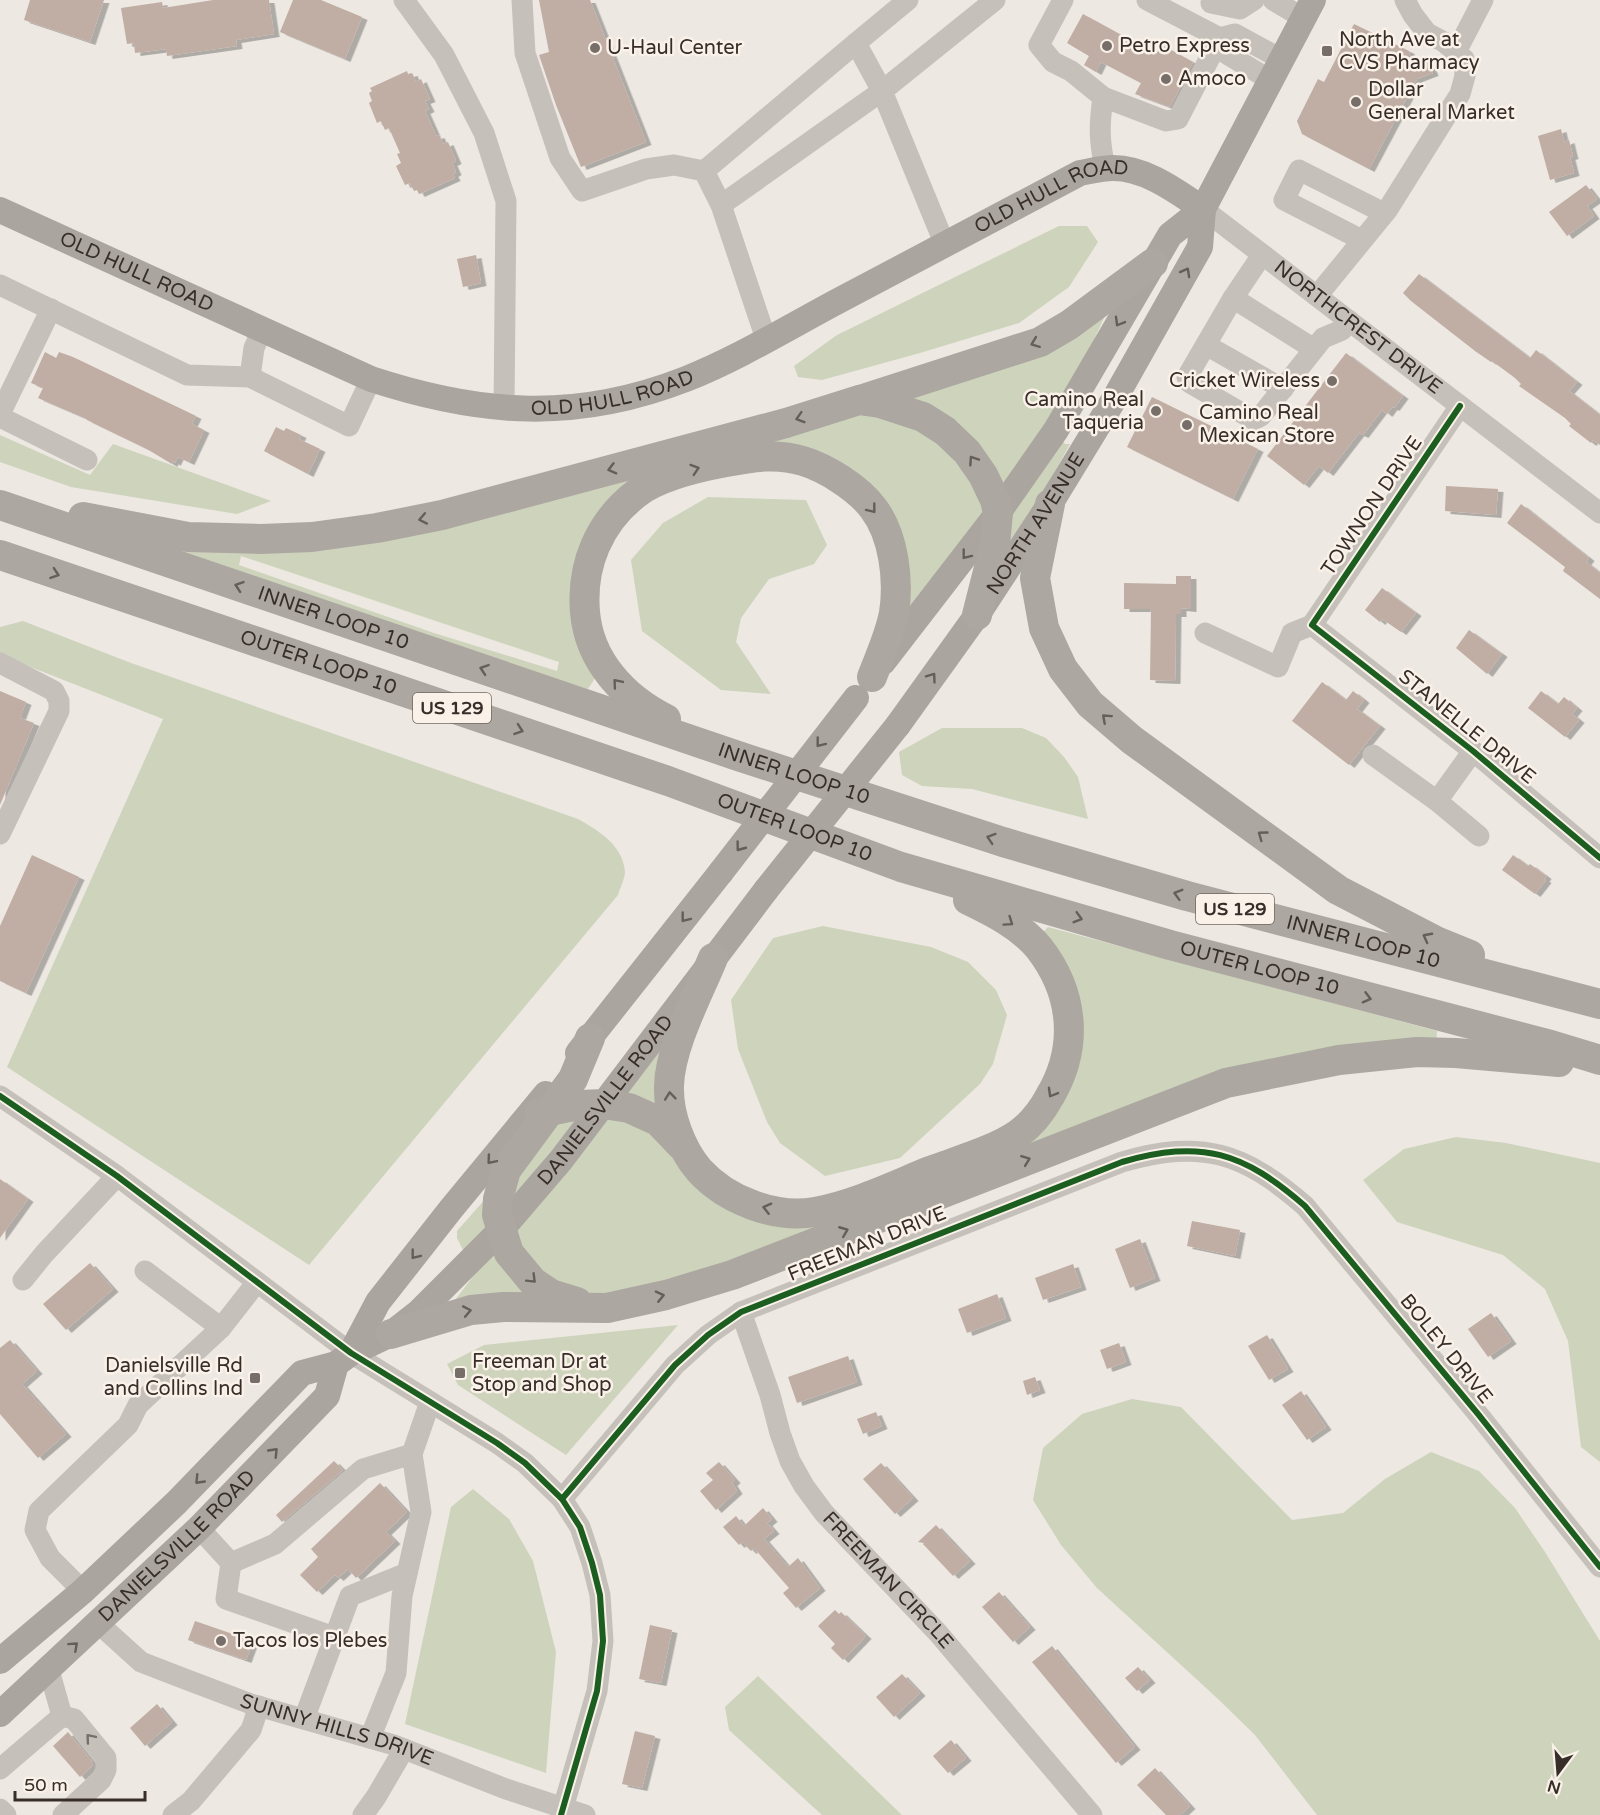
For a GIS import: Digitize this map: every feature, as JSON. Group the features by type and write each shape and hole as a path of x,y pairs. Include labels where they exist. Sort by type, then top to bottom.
{"highway":[{"path":"0,504 188,537 261,539 312,537 377,528 442,515 775,426 1040,342 1069,325 1153,263"},
{"path":"859,400 880,403 915,414 945,431 967,452 983,475 995,500 998,513 995,544 977,615"},
{"path":"738,756 646,710 618,684 593,646 586,622 584,595 587,565 598,537 614,516 638,492 664,479 704,466 753,457 777,456 803,461 840,478 873,507 884,525 896,583 894,613 885,644 864,687"},
{"name":"INNER LOOP 10","path":"0,504 738,756 1003,842 1177,893 1600,1003"},
{"path":"1050,504 1035,578 1044,628 1063,669 1090,704 1109,721 1338,890 1437,942 1600,1003"},
{"name":"OUTER LOOP 10","path":"0,555 656,777 901,867 1170,945 1551,1045 1600,1060"},
{"path":"713,957 677,1046 669,1088 672,1114 687,1152 699,1170 735,1197 752,1205 775,1210 813,1213 840,1206 982,1151 1017,1135 1036,1118 1059,1081 1069,1046 1067,1007 1051,966 1038,946 1002,918 901,867"},
{"path":"590,1038 573,1078 538,1113 506,1170 498,1199 497,1215 509,1253 533,1282 551,1294 607,1308"},
{"path":"391,1334 471,1310 503,1307 607,1308 732,1275 1226,1083 1339,1060 1417,1052 1456,1053 1600,1068"},
{"path":"538,1113 579,1105 604,1104 629,1108 658,1121 687,1152"}],"main road":[{"name":"NORTH AVENUE","path":"827,814 898,725 977,615 1050,504 1116,396 1200,247 1203,209 1308,9"},
{"name":"OLD HULL ROAD","path":"0,210 371,379 434,398 504,408 577,406 625,398 688,378 1080,173 1105,168 1139,172 1203,209"},
{"name":"NORTH AVENUE","path":"590,1038 998,513 1056,430 1170,235 1203,209"},
{"name":"DANIELSVILLE ROAD","path":"0,1661 82,1591 176,1503 302,1373 344,1358 391,1334 419,1312 501,1230 561,1160 713,957 827,814"},
{"name":"DANIELSVILLE ROAD","path":"0,1714 200,1528 327,1396 344,1358 378,1302 451,1209 538,1113"}],"street":[{"path":"404,0 444,55 484,133 506,201 504,408"},
{"path":"522,0 525,53 560,158 582,191 646,169 674,165 704,171"},
{"path":"704,171 908,0"},
{"path":"721,205 882,91 995,0"},
{"path":"1063,0 1039,45 1053,62 1071,71 1103,97 1166,121 1178,119 1220,38"},
{"path":"1147,0 1220,38 1235,34 1276,69"},
{"path":"1200,27 1212,2 1240,9 1254,0"},
{"path":"1273,0 1308,9"},
{"path":"1317,296 1384,213 1460,94 1465,76 1464,59 1444,42 1427,33 1405,0"},
{"path":"1456,52 1483,0"},
{"path":"856,43 882,91 945,245"},
{"path":"1103,97 1099,139 1105,168"},
{"path":"1362,240 1284,200 1299,170 1384,213"},
{"path":"704,171 721,205 766,339"},
{"name":"NORTHCREST DRIVE","path":"1203,209 1600,513"},
{"path":"1262,255 1233,298 1187,377 1190,383 1254,420 1261,416 1323,338 1342,330 1350,321"},
{"path":"0,285 187,375 250,377 350,426 371,379"},
{"path":"1233,298 1314,349"},
{"path":"51,309 0,415 87,460"},
{"path":"250,377 254,348 262,330"},
{"path":"1206,345 1283,389"},
{"name":"TOWNON DRIVE","path":"1312,625 1460,406"},
{"path":"1205,633 1278,667 1292,633 1312,625"},
{"name":"STANELLE DRIVE","path":"1312,625 1473,751 1600,858"},
{"path":"0,663 54,691 59,701 59,711 0,834"},
{"path":"1437,801 1473,751"},
{"path":"1373,754 1437,801 1479,836"},
{"path":"0,1095 117,1176 257,1282 344,1358 430,1402 496,1443 525,1463 562,1499 580,1527 592,1563 600,1595 603,1641 597,1691 562,1811"},
{"name":"FREEMAN DRIVE","path":"562,1499 675,1365 708,1335 741,1312 1139,1157 1171,1150 1197,1151 1224,1156 1253,1167"},
{"name":"BOLEY DRIVE","path":"1253,1167 1279,1183 1305,1206 1331,1235 1600,1567"},
{"path":"23,1280 44,1254 117,1176"},
{"path":"146,1271 221,1328"},
{"path":"82,1591 50,1558 35,1530 39,1511 128,1425 138,1405 221,1328 257,1282"},
{"name":"FREEMAN CIRCLE","path":"741,1312 790,1461 804,1486 824,1513 938,1633 1092,1815"},
{"path":"370,1738 396,1673 402,1596 421,1512 412,1454 430,1402"},
{"path":"231,1563 275,1544 363,1469 412,1454"},
{"path":"200,1528 231,1563 226,1599 334,1637"},
{"path":"304,1719 350,1596 407,1573"},
{"name":"SUNNY HILLS DRIVE","path":"99,1624 141,1662 259,1706 404,1749 562,1811 585,1815"},
{"path":"49,1670 63,1716"},
{"path":"173,1815 191,1800 250,1730 259,1706"},
{"path":"0,1768 63,1716"},
{"path":"63,1716 74,1719 106,1758 106,1770 101,1780 63,1815"},
{"path":"363,1815 404,1749"},
{"path":"0,1809 6,1815"}],"green space":[{"path":"1059,226 1087,226 1098,242 1069,287 1019,323 822,380 798,377 794,366 837,335"},
{"path":"1105,316 1067,397 1000,495 901,397"},
{"path":"861,411 934,431 988,507 901,621 901,541 788,446 601,519 597,675 588,689 479,655 172,550 274,546","holes":["241,556 559,662 557,671 434,633 239,565"]},
{"path":"0,435 90,475 113,444 271,501 237,514 71,487 0,462"},
{"path":"1062,440 1065,444 1070,444 1036,505 1003,555 1006,521"},
{"path":"708,497 806,500 827,545 814,564 769,579 741,618 736,642 771,694 721,690 642,631 631,560 663,523"},
{"path":"23,621 131,663 578,819 602,834 620,854 625,872 618,895 309,1265 7,1067 163,719 0,655 0,627"},
{"path":"942,728 1022,728 1046,738 1064,757 1078,777 1088,819 972,789 922,786 902,775 899,752"},
{"path":"823,926 931,947 968,962 996,990 1007,1015 993,1064 980,1084 900,1158 825,1176 780,1143 767,1122 738,1049 731,1000 773,938"},
{"path":"1048,927 1437,1031 1436,1044 1372,1048 730,1266 593,1297 546,1283 509,1233 610,1113 623,1114 766,1217 989,1158 1072,1069 1039,936"},
{"path":"678,1023 665,1115 621,1098"},
{"path":"566,1119 579,1119 512,1200 509,1189 548,1127"},
{"path":"1456,1137 1506,1143 1600,1163 1600,1462 1581,1447 1568,1341 1545,1289 1503,1255 1397,1222 1363,1180 1404,1149"},
{"path":"487,1197 492,1222 463,1250 457,1238 457,1231"},
{"path":"494,1249 543,1295 452,1304"},
{"path":"678,1325 566,1455 458,1385 447,1364 484,1345"},
{"path":"1132,1399 1181,1407 1292,1520 1343,1513 1385,1479 1431,1452 1479,1471 1515,1508 1600,1641 1600,1815 1317,1815 1255,1735 1097,1588 1061,1545 1033,1500 1043,1448 1082,1414"},
{"path":"473,1489 509,1519 533,1561 556,1652 546,1773 405,1724 451,1507"},
{"path":"758,1676 902,1815 822,1815 729,1730 725,1707"}],"building":[{"path":"30,0 104,0 90,42 24,20"},
{"path":"213,0 269,0 274,34 236,40 237,46 167,56 166,49 135,53 134,43 127,44 121,8 162,2 163,8"},
{"path":"293,0 321,0 362,17 345,59 280,32"},
{"path":"539,0 590,0 646,142 581,167 539,55 549,52"},
{"path":"1083,14 1156,54 1162,45 1193,62 1170,107 1135,94 1141,83 1101,62 1096,72 1084,65 1089,56 1067,43"},
{"name":"Dollar General Market","path":"1354,24 1409,51 1412,62 1427,57 1433,73 1417,79 1369,169 1302,134 1297,121 1318,79 1324,82"},
{"path":"407,71 408,74 412,73 416,82 421,79 430,99 425,101 429,109 425,111 436,136 439,135 443,144 448,142 456,161 452,163 456,172 453,174 455,178 419,194 417,190 414,191 410,183 405,185 396,166 401,163 397,154 400,153 389,128 385,130 381,121 377,123 369,103 372,101 370,88"},
{"path":"1561,129 1564,142 1569,140 1574,173 1550,180 1538,136"},
{"path":"1586,185 1597,199 1587,206 1594,216 1567,236 1549,212"},
{"path":"476,255 481,283 463,287 457,259"},
{"path":"1419,274 1530,358 1536,350 1577,382 1569,391 1600,415 1600,445 1593,440 1591,443 1569,426 1571,424 1565,418 1519,386 1521,384 1515,378 1475,351 1411,301 1403,293"},
{"path":"45,352 56,358 59,352 73,357 196,416 192,424 204,430 189,462 178,457 172,464 87,419 38,398 43,388 31,383"},
{"path":"1346,353 1403,396 1387,414 1382,410 1363,435 1359,433 1328,473 1319,466 1304,485 1267,456"},
{"path":"1152,397 1258,449 1233,499 1127,447"},
{"path":"276,427 284,431 286,428 301,435 299,439 320,449 308,474 264,451"},
{"path":"1446,486 1498,489 1496,515 1445,511"},
{"path":"1521,504 1589,558 1586,562 1600,573 1600,599 1563,571 1565,567 1507,523"},
{"path":"1176,576 1191,576 1191,609 1181,608 1181,614 1176,614 1175,681 1150,680 1151,609 1124,609 1124,583 1176,584"},
{"path":"1382,588 1416,613 1401,632 1382,619 1380,622 1365,610"},
{"path":"1469,630 1502,654 1487,674 1456,648"},
{"path":"1322,682 1346,700 1353,691 1364,700 1357,709 1380,726 1349,765 1292,721"},
{"path":"0,691 26,702 20,718 34,723 0,805"},
{"path":"1541,691 1558,704 1564,697 1577,708 1572,714 1579,720 1565,737 1528,708"},
{"path":"32,855 79,877 26,993 0,981 0,926"},
{"path":"1513,855 1546,876 1544,879 1546,880 1535,894 1502,870"},
{"path":"0,1179 28,1199 0,1238"},
{"path":"1192,1221 1240,1230 1235,1256 1187,1246"},
{"path":"1140,1239 1155,1278 1130,1288 1115,1249"},
{"path":"90,1263 113,1289 66,1330 43,1304"},
{"path":"1073,1264 1081,1287 1043,1300 1035,1278"},
{"path":"997,1294 1006,1318 967,1333 958,1309"},
{"path":"1491,1313 1511,1341 1488,1357 1468,1329"},
{"path":"1267,1335 1288,1369 1269,1380 1248,1346"},
{"path":"10,1340 37,1371 22,1384 66,1434 38,1458 0,1414 0,1348"},
{"path":"1119,1343 1126,1362 1107,1369 1100,1350"},
{"path":"848,1356 857,1382 797,1403 788,1377"},
{"path":"1035,1377 1040,1390 1027,1395 1023,1381"},
{"path":"1301,1391 1326,1427 1307,1440 1282,1405"},
{"path":"876,1412 882,1426 863,1434 857,1419"},
{"path":"334,1461 343,1470 282,1522 276,1515"},
{"path":"719,1462 735,1480 732,1483 737,1491 716,1510 700,1491 713,1480 706,1473"},
{"path":"881,1463 913,1498 895,1514 863,1479"},
{"path":"380,1483 407,1512 386,1532 395,1541 356,1578 348,1569 338,1578 335,1575 317,1592 300,1575 318,1557 311,1549"},
{"path":"763,1508 772,1519 767,1523 774,1531 764,1539 788,1567 798,1558 820,1588 796,1608 783,1593 789,1588 754,1548 751,1551 742,1542 739,1545 723,1527 736,1516 744,1526"},
{"path":"936,1525 970,1561 953,1576 924,1543 918,1542"},
{"path":"999,1592 1030,1627 1013,1642 982,1607"},
{"path":"835,1610 839,1614 841,1612 866,1636 843,1660 831,1648 835,1644 818,1626"},
{"name":"Tacos los Plebes","path":"195,1621 253,1641 246,1660 188,1640"},
{"path":"650,1625 672,1630 661,1683 639,1679"},
{"path":"1052,1646 1135,1747 1116,1763 1032,1662"},
{"path":"1138,1667 1150,1680 1137,1691 1125,1678"},
{"path":"902,1674 920,1693 894,1717 876,1697"},
{"path":"157,1704 172,1722 145,1746 130,1728"},
{"path":"635,1731 655,1736 642,1788 622,1784"},
{"path":"68,1732 93,1763 80,1777 53,1746"},
{"path":"951,1740 966,1758 948,1773 933,1756"},
{"path":"1155,1768 1190,1806 1180,1815 1166,1815 1137,1785"}],"cycle path":[{"path":"1460,406 1312,625 1473,751 1600,858"},
{"path":"0,1096 117,1176 351,1353 497,1443 525,1463 562,1499 580,1527 592,1563 600,1595 603,1641 597,1691 561,1815"},
{"path":"562,1499 675,1365 708,1335 741,1312 1122,1162 1150,1155 1199,1152 1220,1155 1241,1162 1262,1173 1305,1206 1478,1414 1600,1567"}],"place":[{"name":"Petro Express","path":"1107,46"},
{"name":"U-Haul Center","path":"595,48"},
{"name":"North Ave at CVS Pharmacy","path":"1327,51"},
{"name":"Amoco","path":"1166,79"},
{"name":"Dollar General Market","path":"1356,102"},
{"name":"Cricket Wireless","path":"1332,381"},
{"name":"Camino Real Taqueria","path":"1156,411"},
{"name":"Camino Real Mexican Store","path":"1187,425"},
{"name":"Freeman Dr at Stop and Shop","path":"460,1373"},
{"name":"Danielsville Rd and Collins Ind","path":"255,1378"},
{"name":"Tacos los Plebes","path":"221,1641"}]}
